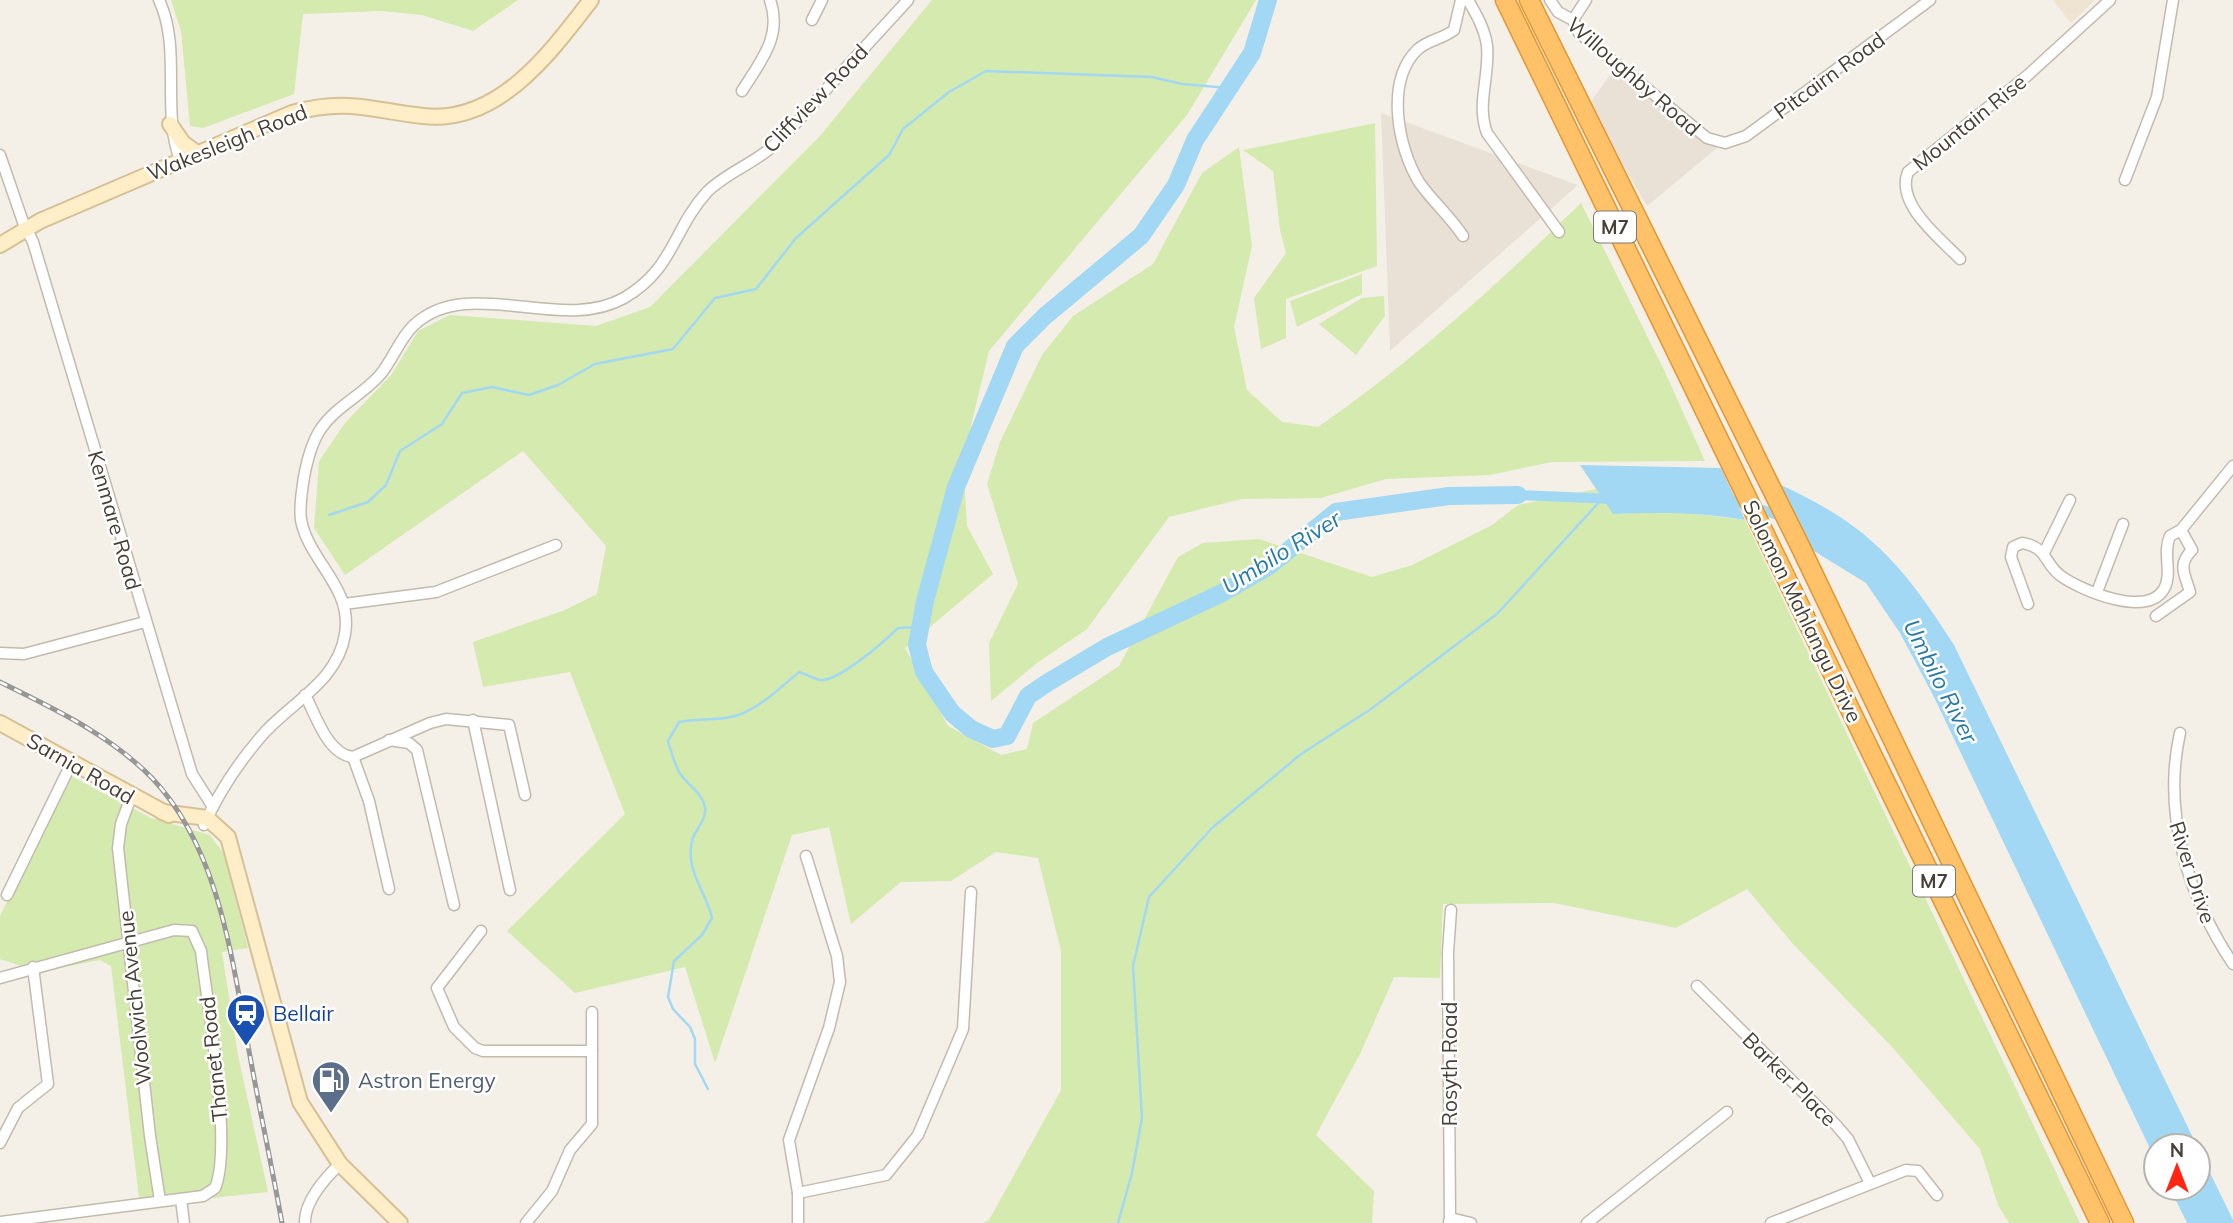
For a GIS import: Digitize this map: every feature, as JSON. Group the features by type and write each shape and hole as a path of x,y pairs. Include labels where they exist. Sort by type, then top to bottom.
{"highway":[{"name":"Solomon Mahlangu Drive","path":"1504,0 2100,1223"},
{"name":"Solomon Mahlangu Drive","path":"1529,0 1800,546 2124,1223"}],"main road":[{"name":"Wakesleigh Road","path":"0,245 27,228 292,113 322,105 346,103 427,117 465,111 502,94 521,80 552,51 591,0"},
{"path":"170,124 183,143 197,153"},
{"name":"Sarnia Road","path":"0,723 131,797 162,811 208,817 234,858 292,1082 305,1113 340,1164 400,1223"}],"street":[{"path":"159,0 168,25 170,124 180,160"},
{"path":"742,91 773,38 774,15 770,0"},
{"path":"812,20 822,0"},
{"name":"Cliffview Road","path":"208,817 248,751 326,678 343,647 346,630 344,604 339,588 307,538 301,521 300,500 312,446 335,413 379,376 415,324 432,313 449,308 492,304 577,312 597,309 625,297 642,285 667,260 708,192 773,147 908,0"},
{"path":"1461,0 1454,30 1414,52 1405,71 1398,104 1401,134 1416,175 1463,236"},
{"path":"1468,0 1482,26 1487,46 1483,116 1487,133 1559,232"},
{"name":"Willoughby Road","path":"1550,0 1558,12 1573,20 1579,33 1707,138 1725,143"},
{"path":"1573,20 1586,0"},
{"name":"Pitcairn Road","path":"1725,143 1746,136 1930,0"},
{"name":"Mountain Rise","path":"1960,258 1909,201 1904,186 1908,173 2028,75 2110,0"},
{"path":"2125,180 2157,97 2173,0"},
{"name":"Kenmare Road","path":"0,155 27,228 145,622 208,817"},
{"path":"2028,604 2011,557 2011,551 2022,543 2044,553 2059,574 2097,592 2130,602 2155,599 2166,584 2166,548 2170,536 2181,530 2233,466"},
{"path":"2044,553 2070,500"},
{"path":"2097,592 2123,524"},
{"path":"2156,615 2190,592 2183,574 2183,561 2192,548 2181,530"},
{"path":"344,604 436,592 556,545"},
{"path":"0,653 24,654 145,622"},
{"path":"305,695 331,743 341,754 353,757 430,723 446,719 509,725 525,795"},
{"path":"473,720 510,890"},
{"name":"River Drive","path":"2180,733 2174,768 2175,821 2209,924 2233,964"},
{"path":"389,740 410,743 417,750 454,905"},
{"path":"353,757 369,801 388,889"},
{"path":"8,895 72,762"},
{"name":"Woolwich Avenue","path":"131,797 121,824 118,848 160,1201"},
{"path":"798,1223 798,1193 789,1140 829,1028 840,982 837,956 806,856"},
{"path":"798,1193 886,1175 918,1135 963,1028 971,892"},
{"name":"Rosyth Road","path":"1449,1220 1448,952 1451,910"},
{"name":"Thanet Road","path":"128,943 174,930 192,931 201,951 221,1125 221,1167 215,1188 203,1196 181,1199"},
{"path":"481,931 437,988 459,1034 483,1051 592,1051"},
{"path":"0,978 128,943"},
{"path":"0,967 13,973"},
{"path":"0,1143 18,1108 47,1084 33,967"},
{"name":"Barker Place","path":"1697,986 1836,1125 1848,1139 1870,1183"},
{"path":"526,1223 552,1191 570,1150 592,1124 592,1012"},
{"path":"1587,1223 1727,1112"},
{"path":"305,1223 306,1210 329,1174 340,1164"},
{"path":"1771,1223 1912,1169 1923,1175 1937,1195"},
{"path":"0,1222 181,1199 184,1223"},
{"path":"1449,1220 1471,1223"}],"shaded area":[{"path":"2053,0 2095,0 2071,23"},
{"path":"1612,72 1717,148 1647,206 1588,106"},
{"path":"1381,113 1578,185 1390,351"}],"green space":[{"path":"171,0 518,0 473,31 422,15 381,11 303,14 294,94 203,128 190,126 181,31"},
{"path":"932,0 1256,0 1187,115 989,351 963,459 967,526 993,574 905,648 948,726 1001,755 1027,749 1033,723 1119,666 1178,557 1203,543 1259,539 1372,577 1412,565 1492,525 1518,505 1596,489 1613,514 1672,511 1745,520 2080,1223 2009,1223 1998,1205 1980,1149 1893,1048 1793,944 1747,889 1676,928 1554,903 1443,904 1440,978 1394,977 1360,1054 1316,1135 1374,1191 1372,1223 983,1223 989,1220 1061,1090 1061,951 1038,858 996,852 951,881 901,882 851,924 829,827 792,835 715,1063 685,967 575,993 507,931 625,814 570,672 483,687 473,642 565,610 597,594 606,546 523,451 345,575 314,528 319,461 345,423 392,374 418,331 450,315 596,326 650,307 819,137"},
{"path":"1375,123 1377,266 1286,299 1286,338 1261,349 1254,298 1286,253 1280,230 1273,171 1243,150"},
{"path":"1239,147 1252,246 1234,327 1247,390 1282,422 1318,427 1353,402 1454,320 1581,203 1665,372 1705,461 1552,462 1490,475 1386,479 1321,498 1242,499 1169,517 1087,629 1037,663 991,701 989,643 1018,584 987,484 1000,442 1042,355 1073,316 1153,264 1202,173"},
{"path":"1362,274 1362,294 1297,327 1290,301"},
{"path":"1384,296 1385,316 1356,355 1319,324 1362,298"},
{"path":"69,775 151,818 210,835 224,854 248,948 222,952 238,1055 268,1192 140,1206 111,966 100,960 39,972 0,959 0,916"}],"water":[{"path":"1580,465 1721,468 1745,520 1679,513 1613,514"},
{"path":"1781,485 1838,516 1881,550 1918,592 1954,645 2190,1132 2142,1132 1934,697 1900,633 1866,583 1809,548"},
{"path":"2212,1177 2233,1223 2187,1223 2177,1202 2212,1202"}],"waterway":[{"name":"Umbilo River","path":"1268,0 1252,53 1195,140 1176,185 1141,236 1045,316 1015,346 956,487 925,601 917,645 924,672 952,713 971,729 993,739 1007,736 1028,696 1047,683 1107,647 1222,593 1269,566 1336,512 1449,496 1518,495"},
{"path":"329,515 368,502 386,485 400,451 442,424 462,393 492,387 529,395 558,385 595,364 673,349 715,298 756,289 796,238 889,155 903,129 949,92 986,71 1152,77 1182,84 1229,88"},
{"name":"Umbilo River","path":"1518,495 1615,499"},
{"name":"Umbilo River","path":"1725,498 1784,517"},
{"path":"1118,1223 1132,1173 1142,1118 1133,966 1149,897 1212,828 1301,754 1371,709 1498,613 1601,500"},
{"path":"708,1089 695,1064 695,1039 690,1027 673,1009 668,997 674,961 702,935 712,918 691,862 693,837 704,817 705,807 701,797 679,772 668,741 679,722 728,718 744,713 769,697 799,672 820,680 828,679 861,660 898,628 920,627"}],"railway":[{"path":"0,682 80,724 118,748 152,778 175,807 194,839 209,873 229,946 282,1223"}],"place":[{"name":"Bellair","path":"246,1047"},
{"name":"Astron Energy","path":"331,1114"}]}
